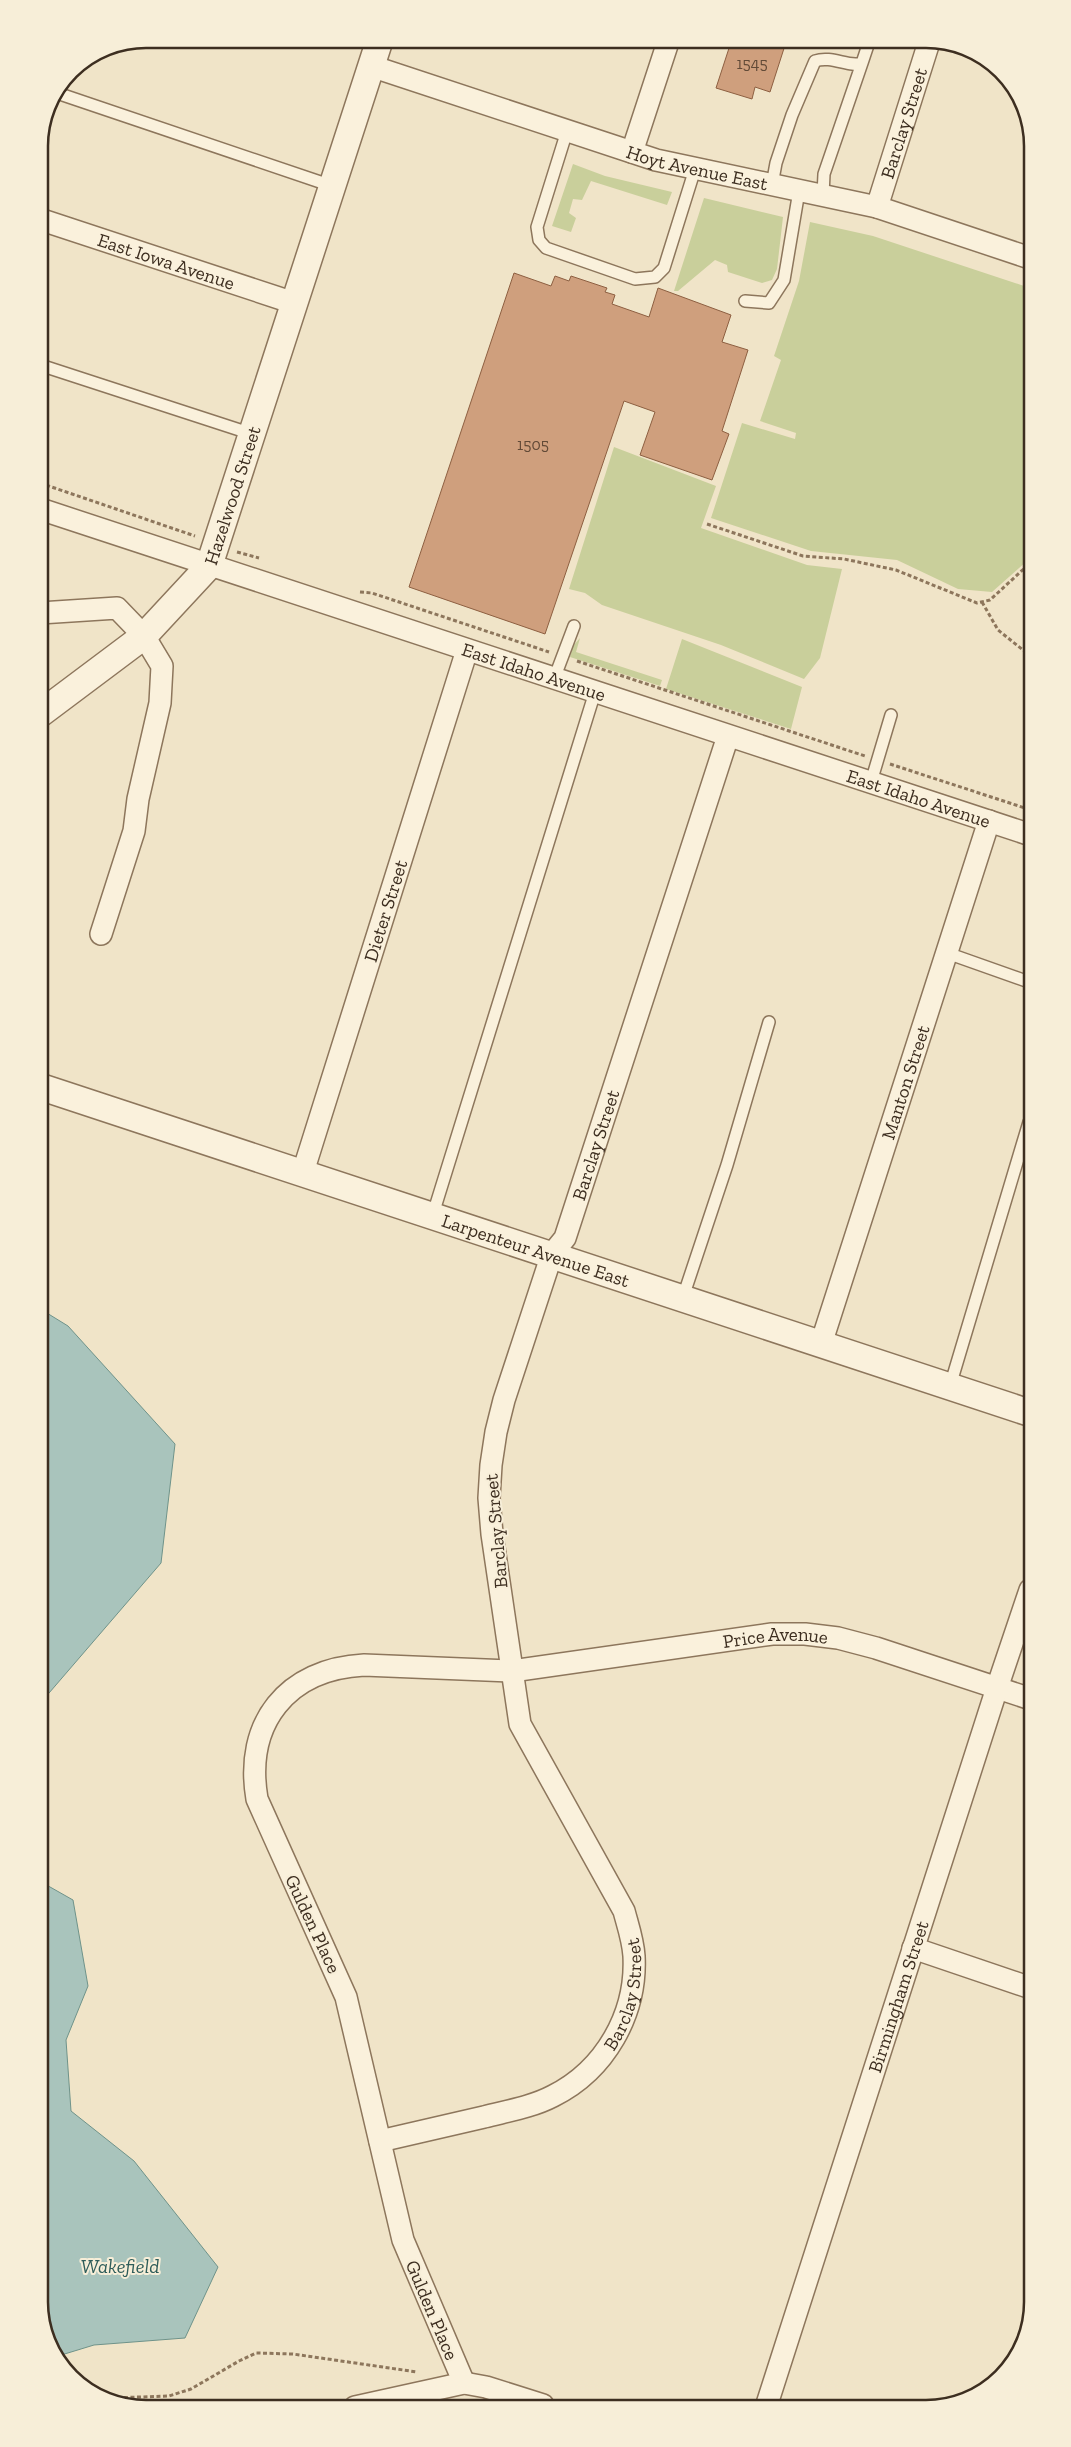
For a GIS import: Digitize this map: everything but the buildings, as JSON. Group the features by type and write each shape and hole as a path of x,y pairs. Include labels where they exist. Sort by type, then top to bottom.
{"street":[{"name":"Hazelwood Street","path":"48,708 144,636 209,566 332,186 374,48"},
{"name":"Hoyt Avenue East","path":"376,48 567,131 656,160 877,207 1024,256"},
{"path":"632,152 666,48"},
{"name":"Barclay Street","path":"877,207 927,48"},
{"name":"East Iowa Avenue","path":"48,222 294,303"},
{"name":"East Idaho Avenue","path":"48,512 1024,833"},
{"path":"48,612 117,608 144,636 162,666 160,703 138,799 134,831 101,934"},
{"name":"Dieter Street","path":"303,1172 467,650"},
{"name":"Barclay Street","path":"380,2141 521,2108 551,2097 568,2087 595,2064 617,2034 627,2009 633,1983 634,1957 624,1911 520,1724 492,1534 491,1465 496,1432 504,1400 552,1254 565,1238 728,736"},
{"name":"Manton Street","path":"821,1344 989,821"},
{"name":"Larpenteur Avenue East","path":"48,1088 433,1214 1024,1411"},
{"name":"Birmingham Street","path":"768,2400 1024,1608"},
{"name":"Price Avenue","path":"512,1671 772,1634 805,1634 838,1638 876,1648 1024,1697"},
{"name":"Gulden Place","path":"464,2383 403,2240 346,1997 257,1798 254,1769 258,1740 276,1704 306,1679 324,1670 364,1664 512,1671"},
{"path":"913,1948 1024,1986"},
{"path":"386,2399 464,2383 483,2396 506,2399"}],"lane":[{"path":"823,196 824,174 867,48"},
{"path":"772,185 781,147 815,61 832,59 856,65 862,63"},
{"path":"62,95 332,186"},
{"path":"567,131 537,228 539,240 546,248 635,279 655,277 664,268 695,168"},
{"path":"745,301 769,303 784,280 799,191"},
{"path":"48,368 252,434"},
{"path":"554,679 574,626"},
{"path":"433,1214 595,692"},
{"path":"871,782 876,759 891,715"},
{"path":"947,953 1024,980"},
{"path":"683,1297 727,1165 769,1022"},
{"path":"950,1386 1024,1139"}],"path":[{"path":"48,486 194,534 196,538"},
{"path":"707,524 803,556 844,559 896,570 977,603 990,600 1024,569"},
{"path":"236,553 238,551 266,561"},
{"path":"357,592 372,593 1024,808"},
{"path":"982,602 998,630 1024,651"},
{"path":"125,2398 169,2396 192,2389 256,2353 293,2354 420,2373"}],"green space":[{"path":"573,164 605,176 672,192 667,205 591,181 582,200 573,199 569,213 576,218 571,232 552,226"},
{"path":"704,198 783,217 777,269 772,280 762,283 728,272 727,265 715,260 678,291 674,291"},
{"path":"810,222 873,236 1024,286 1024,564 992,592 958,589 897,560 811,551 711,518 742,423 795,439 796,433 760,421 781,360 774,356 799,281"},
{"path":"614,447 716,486 701,528 807,565 842,569 820,658 804,679 721,645 602,605 585,593 569,589"},
{"path":"580,638 576,652 662,680 660,686 570,657 573,646"},
{"path":"682,639 802,687 791,729 666,689"}],"water":[{"path":"48,1314 68,1326 175,1444 161,1563 48,1694"},
{"name":"Wakefield","path":"48,1886 73,1900 88,1986 66,2040 71,2111 134,2161 218,2267 185,2338 94,2345 63,2354 53,2333 48,2315"}]}
